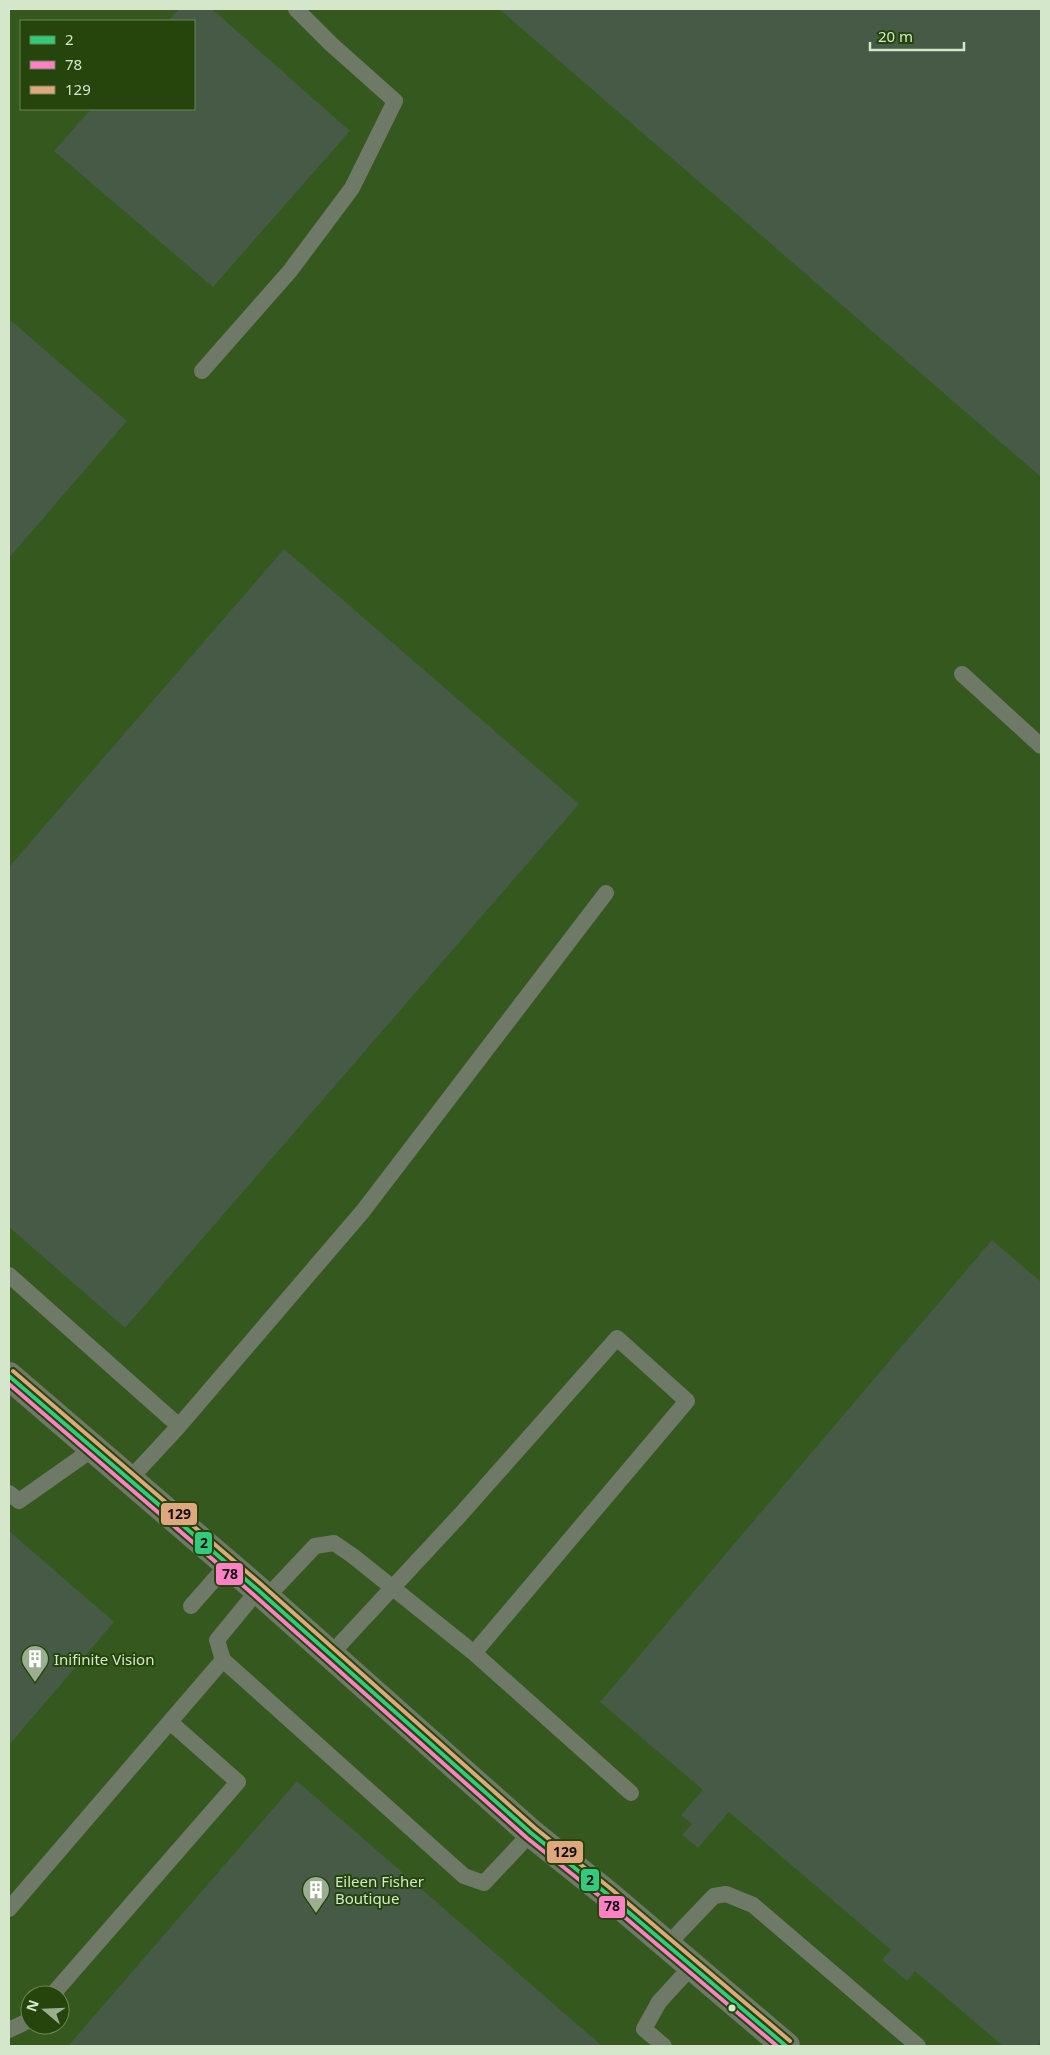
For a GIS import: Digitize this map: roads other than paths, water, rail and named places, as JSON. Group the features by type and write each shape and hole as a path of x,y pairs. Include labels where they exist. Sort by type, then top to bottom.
{"street":[{"path":"9,1376 228,1564 531,1833 606,1893 786,2046"}],"lane":[{"path":"202,371 290,271 352,188 395,102 331,44 296,9"},
{"path":"962,674 1041,746"},
{"path":"129,1480 178,1426 363,1211 606,893"},
{"path":"9,1275 178,1426"},
{"path":"330,1655 617,1338 687,1401 474,1653"},
{"path":"9,1493 19,1501 93,1449"},
{"path":"531,1833 484,1883 464,1876 223,1660 217,1640 262,1594 315,1546 334,1543 353,1556 474,1653 630,1793"},
{"path":"191,1606 228,1564"},
{"path":"9,1909 223,1660"},
{"path":"61,1985 238,1782 170,1722"},
{"path":"668,1945 714,1896 726,1894 753,1905 918,2046"},
{"path":"664,2046 644,2029 659,2002 692,1966"}],"place":[{"name":"Inifinite Vision","path":"35,1683"},
{"name":"Eileen Fisher Boutique","path":"316,1914"}]}
